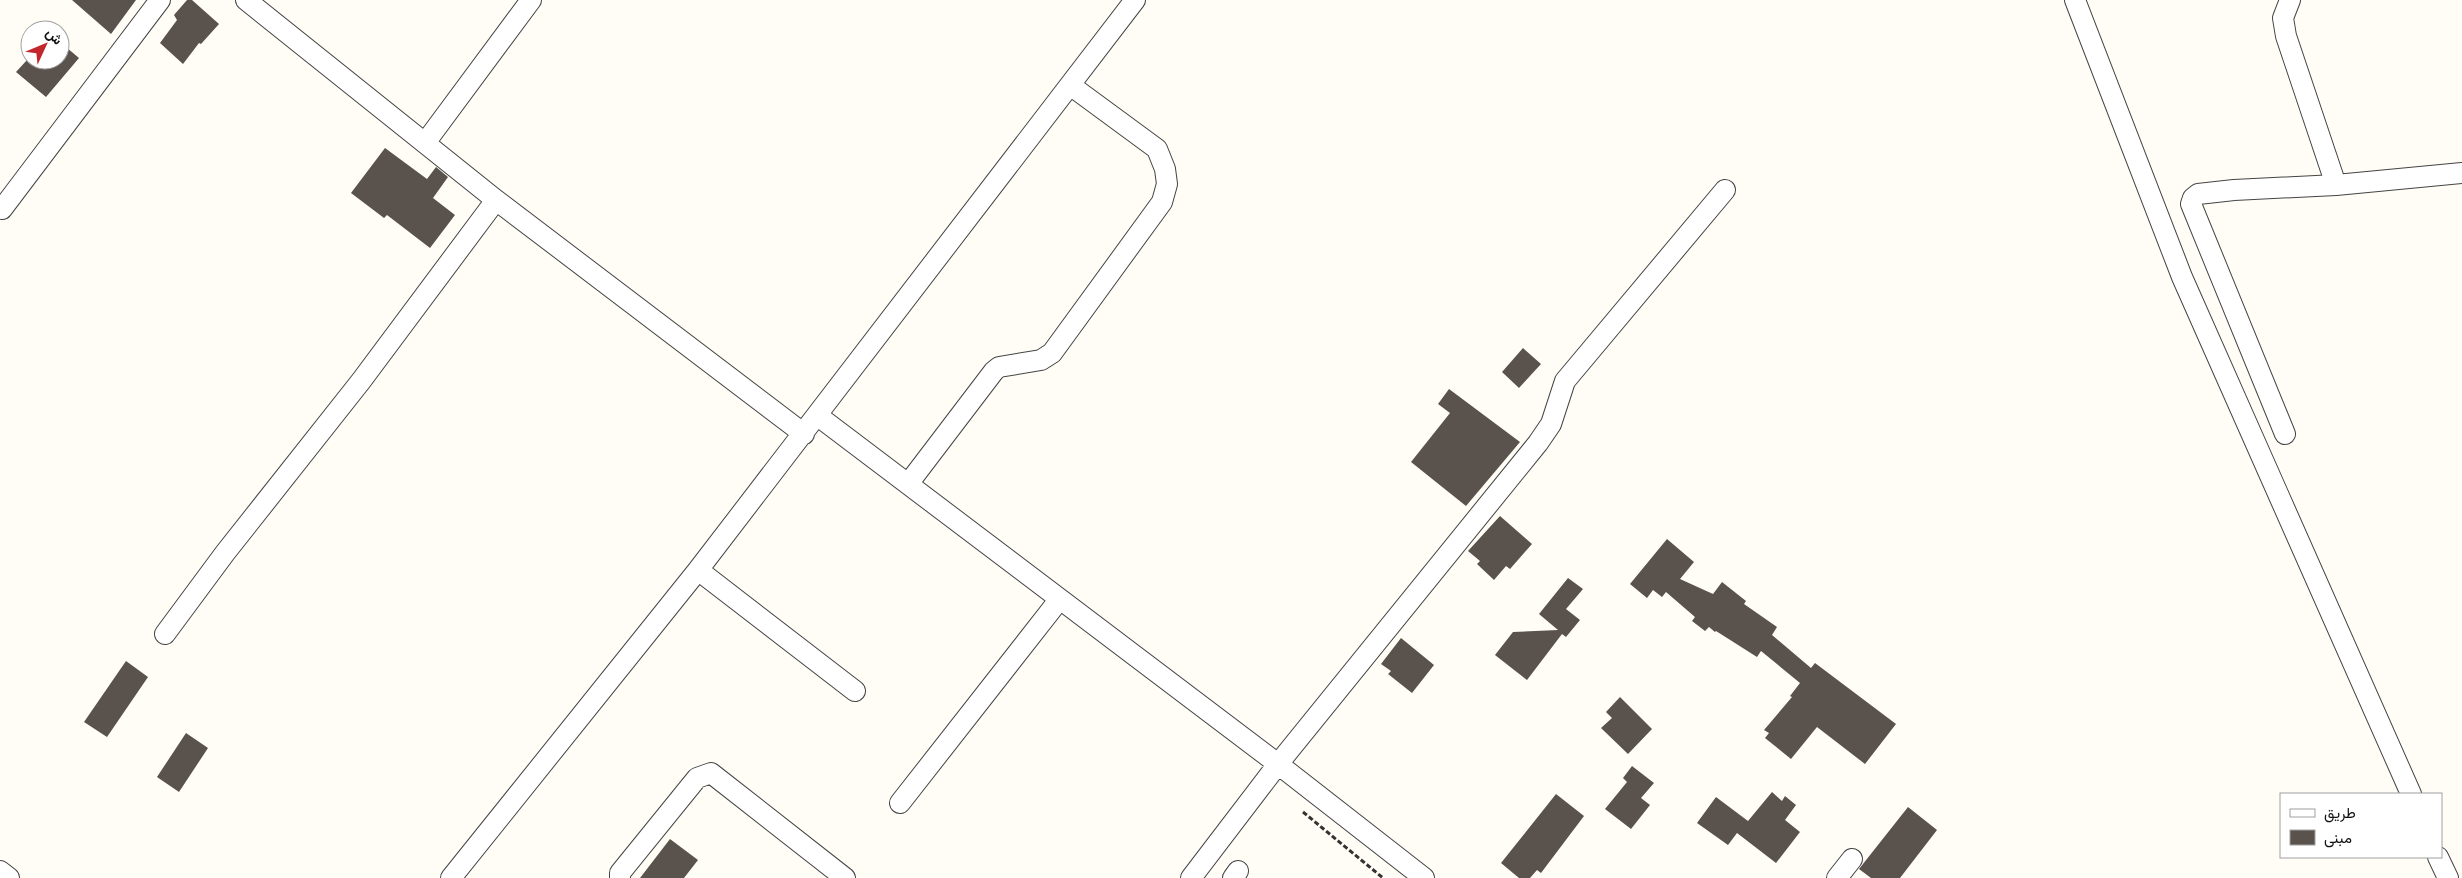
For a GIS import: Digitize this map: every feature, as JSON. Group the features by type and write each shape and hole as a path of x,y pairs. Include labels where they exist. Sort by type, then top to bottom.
{"street":[{"path":"2,208 160,0"},
{"path":"246,0 496,200 804,434"},
{"path":"425,143 531,0"},
{"path":"451,878 698,570 804,434 1135,0"},
{"path":"2075,0 2182,277 2411,793"},
{"path":"2290,0 2282,18 2286,36 2336,185"},
{"path":"908,484 994,371 999,367 1041,360 1052,353 1162,202 1167,184 1165,169 1156,149 1070,85"},
{"path":"2285,434 2191,204 2193,198 2198,194 2234,190 2336,185 2462,173"},
{"path":"1191,878 1278,764 1538,443 1551,424 1565,381 1725,190"},
{"path":"164,634 225,553 361,381 496,200"},
{"path":"818,416 1278,764 1424,878"},
{"path":"698,570 855,691"},
{"path":"900,803 1059,600"},
{"path":"620,878 620,873 697,778 711,774 846,878"},
{"path":"2438,858 2448,878"},
{"path":"1837,878 1852,859"},
{"path":"0,871 9,878"}],"path":[{"path":"1303,812 1383,878"}],"building":[{"path":"72,0 136,0 111,34"},
{"path":"187,0 192,0 219,24 201,44 199,43 183,64 160,43 177,20 174,15"},
{"path":"70,50 79,58 70,69"},
{"path":"20,68 20,70 69,70 46,97 16,72"},
{"path":"385,148 427,179 436,167 448,177 433,198 455,215 430,248 387,215 384,218 351,193"},
{"path":"1523,348 1541,364 1519,388 1502,372"},
{"path":"1449,389 1520,442 1466,506 1411,462 1450,413 1438,404"},
{"path":"1500,516 1532,544 1510,569 1506,566 1494,580 1477,564 1480,561 1468,551"},
{"path":"1667,539 1694,562 1680,579 1713,594 1722,582 1746,601 1744,604 1777,627 1772,635 1811,668 1815,663 1896,724 1865,764 1817,727 1791,759 1765,738 1769,733 1764,730 1792,697 1790,696 1800,683 1761,651 1757,657 1709,627 1705,631 1692,621 1695,617 1666,592 1662,597 1653,590 1647,598 1630,584"},
{"path":"1568,578 1583,589 1566,609 1580,620 1566,637 1562,634 1527,680 1495,655 1513,632 1558,630 1539,614"},
{"path":"1401,638 1434,665 1412,693 1388,674 1391,671 1381,664"},
{"path":"126,661 148,677 107,737 84,722"},
{"path":"1620,697 1652,729 1628,754 1601,728 1612,718 1606,712"},
{"path":"186,733 208,748 179,792 157,777"},
{"path":"1632,766 1654,783 1641,798 1650,805 1631,829 1605,809 1627,782 1623,778"},
{"path":"1772,792 1782,801 1785,796 1796,805 1785,820 1800,832 1776,863 1737,833 1728,845 1697,823 1716,797 1748,821"},
{"path":"1556,794 1584,816 1541,873 1537,870 1530,878 1519,878 1501,863"},
{"path":"1908,807 1937,830 1900,878 1871,878 1859,869"},
{"path":"670,839 698,860 684,878 640,878"}]}
